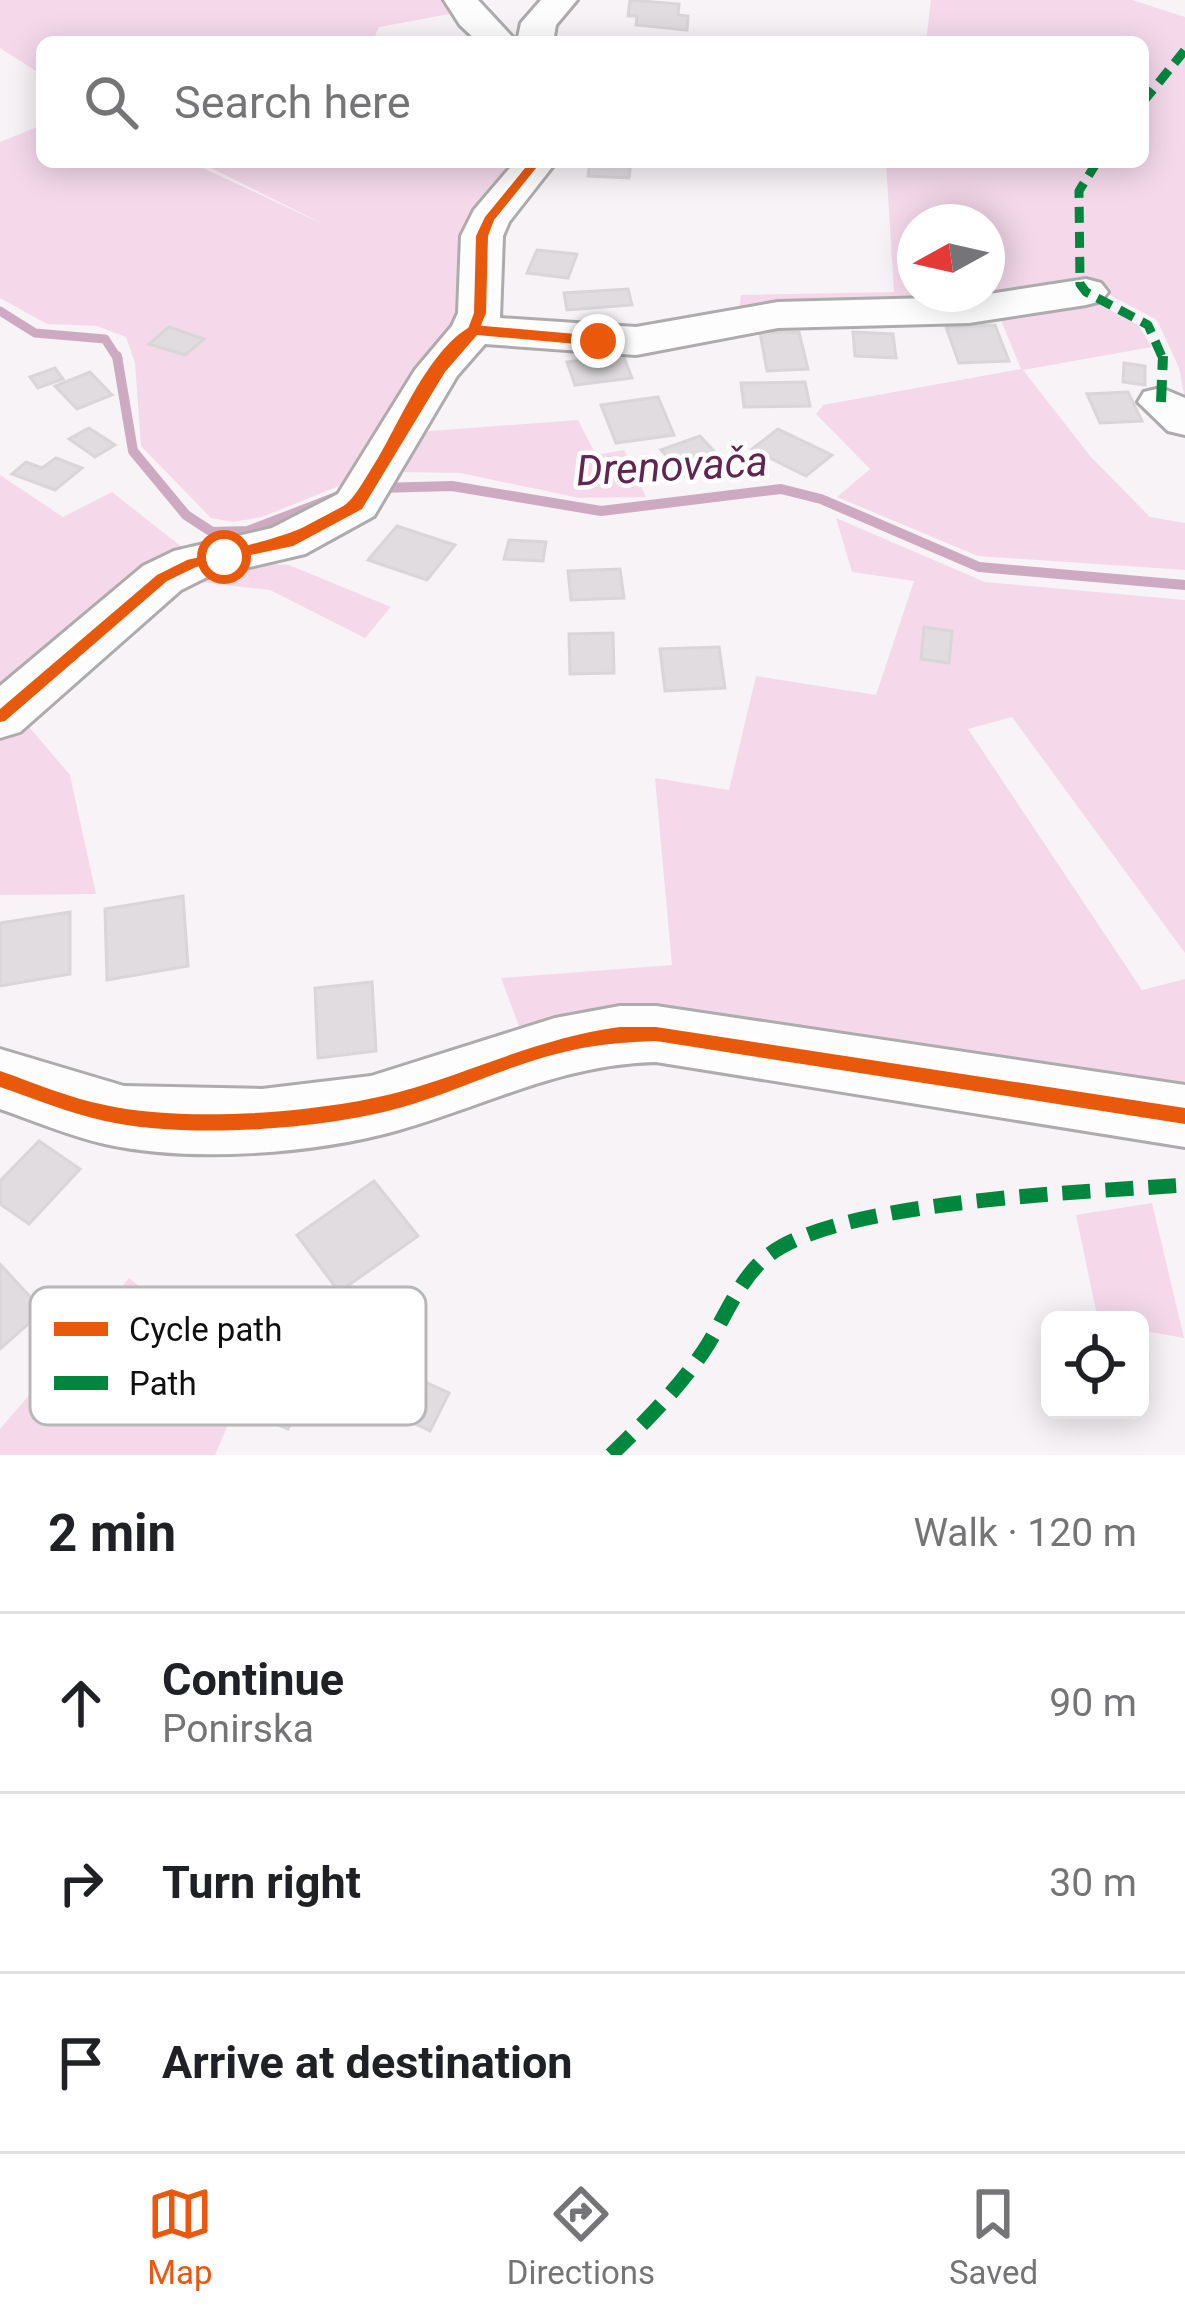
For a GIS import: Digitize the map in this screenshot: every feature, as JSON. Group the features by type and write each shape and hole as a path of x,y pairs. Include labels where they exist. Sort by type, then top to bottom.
{"street":[{"path":"461,0 492,36"},
{"path":"536,36 539,23 560,0"},
{"path":"0,717 162,578 192,563 287,542 348,513 438,370 473,330 480,313 482,236 489,219 531,168"},
{"path":"473,330 636,340 688,335 778,315 969,310 1085,292"},
{"path":"0,1079 122,1117 278,1117 399,1100 577,1038 656,1034 1185,1116"}],"shaded area":[{"path":"0,0 450,0 455,13 379,27 375,36 36,36 36,71 0,48"},
{"path":"931,0 1132,0 1185,17 1185,399 1179,368 1157,320 1093,286 1005,296 1005,204 897,204 897,302 739,311 741,295 894,292 886,168 1149,168 1149,36 927,36"},
{"path":"36,127 36,168 203,168 325,225 211,168 518,168 460,318 349,482 262,517 233,522 211,518 141,446 135,363 126,337 97,326 47,324 0,298 0,142"},
{"path":"1088,298 1138,325 1152,347 1023,370 1091,457 1150,517 1185,523 1185,570 978,556 837,497 870,469 816,414 823,405 1021,369 998,313"},
{"path":"578,420 596,455 624,450 646,497 579,498 460,473 398,472 416,432"},
{"path":"0,475 63,517 112,492 188,552 0,699"},
{"path":"836,518 985,582 1185,600 1185,953 1012,717 968,729 1142,990 1185,979 1185,1092 596,1011 565,1015 522,1034 501,978 672,965 655,778 729,790 756,676 876,695 914,581 852,572"},
{"path":"256,563 289,565 391,607 365,638 270,590 189,581"},
{"path":"24,721 70,775 96,894 0,895 0,736"},
{"path":"1152,1203 1184,1338 1149,1332 1149,1311 1096,1311 1076,1215"},
{"path":"30,1394 30,1425 228,1425 215,1455 0,1455 0,1429"}],"building":[{"path":"630,0 679,4 678,15 688,16 687,30 636,25 637,16 628,16"},
{"path":"589,168 630,168 629,178 588,176"},
{"path":"537,250 577,254 568,278 527,273"},
{"path":"628,289 632,305 567,310 564,293"},
{"path":"995,325 1009,361 959,363 946,327"},
{"path":"169,327 204,339 185,355 149,344"},
{"path":"799,332 808,369 767,371 760,333"},
{"path":"853,332 893,334 896,358 855,356"},
{"path":"623,355 632,378 575,385 567,362"},
{"path":"1124,363 1145,366 1145,385 1123,382"},
{"path":"55,368 63,379 38,388 30,377"},
{"path":"90,372 112,395 77,409 55,386"},
{"path":"805,382 810,406 744,407 741,383"},
{"path":"1128,392 1142,421 1100,423 1087,394"},
{"path":"658,397 674,435 616,443 601,405"},
{"path":"89,428 115,445 95,457 69,439"},
{"path":"778,429 832,455 806,476 752,449"},
{"path":"700,436 724,462 685,476 661,450"},
{"path":"56,458 82,468 55,490 12,474 26,462 42,468"},
{"path":"397,526 455,545 427,580 368,560"},
{"path":"509,540 546,542 543,561 504,559"},
{"path":"620,569 624,598 571,600 568,571"},
{"path":"924,627 952,631 949,663 921,659"},
{"path":"613,633 614,673 570,674 569,634"},
{"path":"719,647 725,688 665,691 660,649"},
{"path":"183,896 188,966 107,980 105,909"},
{"path":"70,912 70,974 0,986 0,923"},
{"path":"372,982 376,1051 318,1058 315,988"},
{"path":"39,1141 80,1169 29,1224 0,1204 0,1181"},
{"path":"374,1181 418,1236 346,1287 335,1287 297,1235"},
{"path":"0,1264 30,1297 30,1322 0,1349"},
{"path":"426,1382 449,1393 430,1431 418,1425 426,1425"}],"waterway":[{"name":"Drenovača","path":"0,311 35,333 105,339 117,358"},
{"name":"Drenovača","path":"117,358 133,451 186,515 212,532 248,531 352,491"},
{"name":"Drenovača","path":"379,488 452,486 601,511 781,489 821,499 979,567 1185,585"}],"marked path":[{"path":"1149,95 1185,50"},
{"path":"1093,168 1079,191 1080,284 1086,292 1148,325 1163,353 1161,402"},
{"path":"611,1455 691,1368 761,1263 799,1238 845,1224 966,1204 1185,1185"}],"cycle path":[{"path":"0,717 162,578 192,563 287,542 356,505 438,370 473,330 480,313 482,236 489,219 531,168"},
{"path":"0,1079 124,1117 262,1119 371,1107 555,1046 656,1034 1185,1116"}],"route":[{"path":"224,557 287,542 348,513 363,496 438,370 473,330 598,341"}]}
